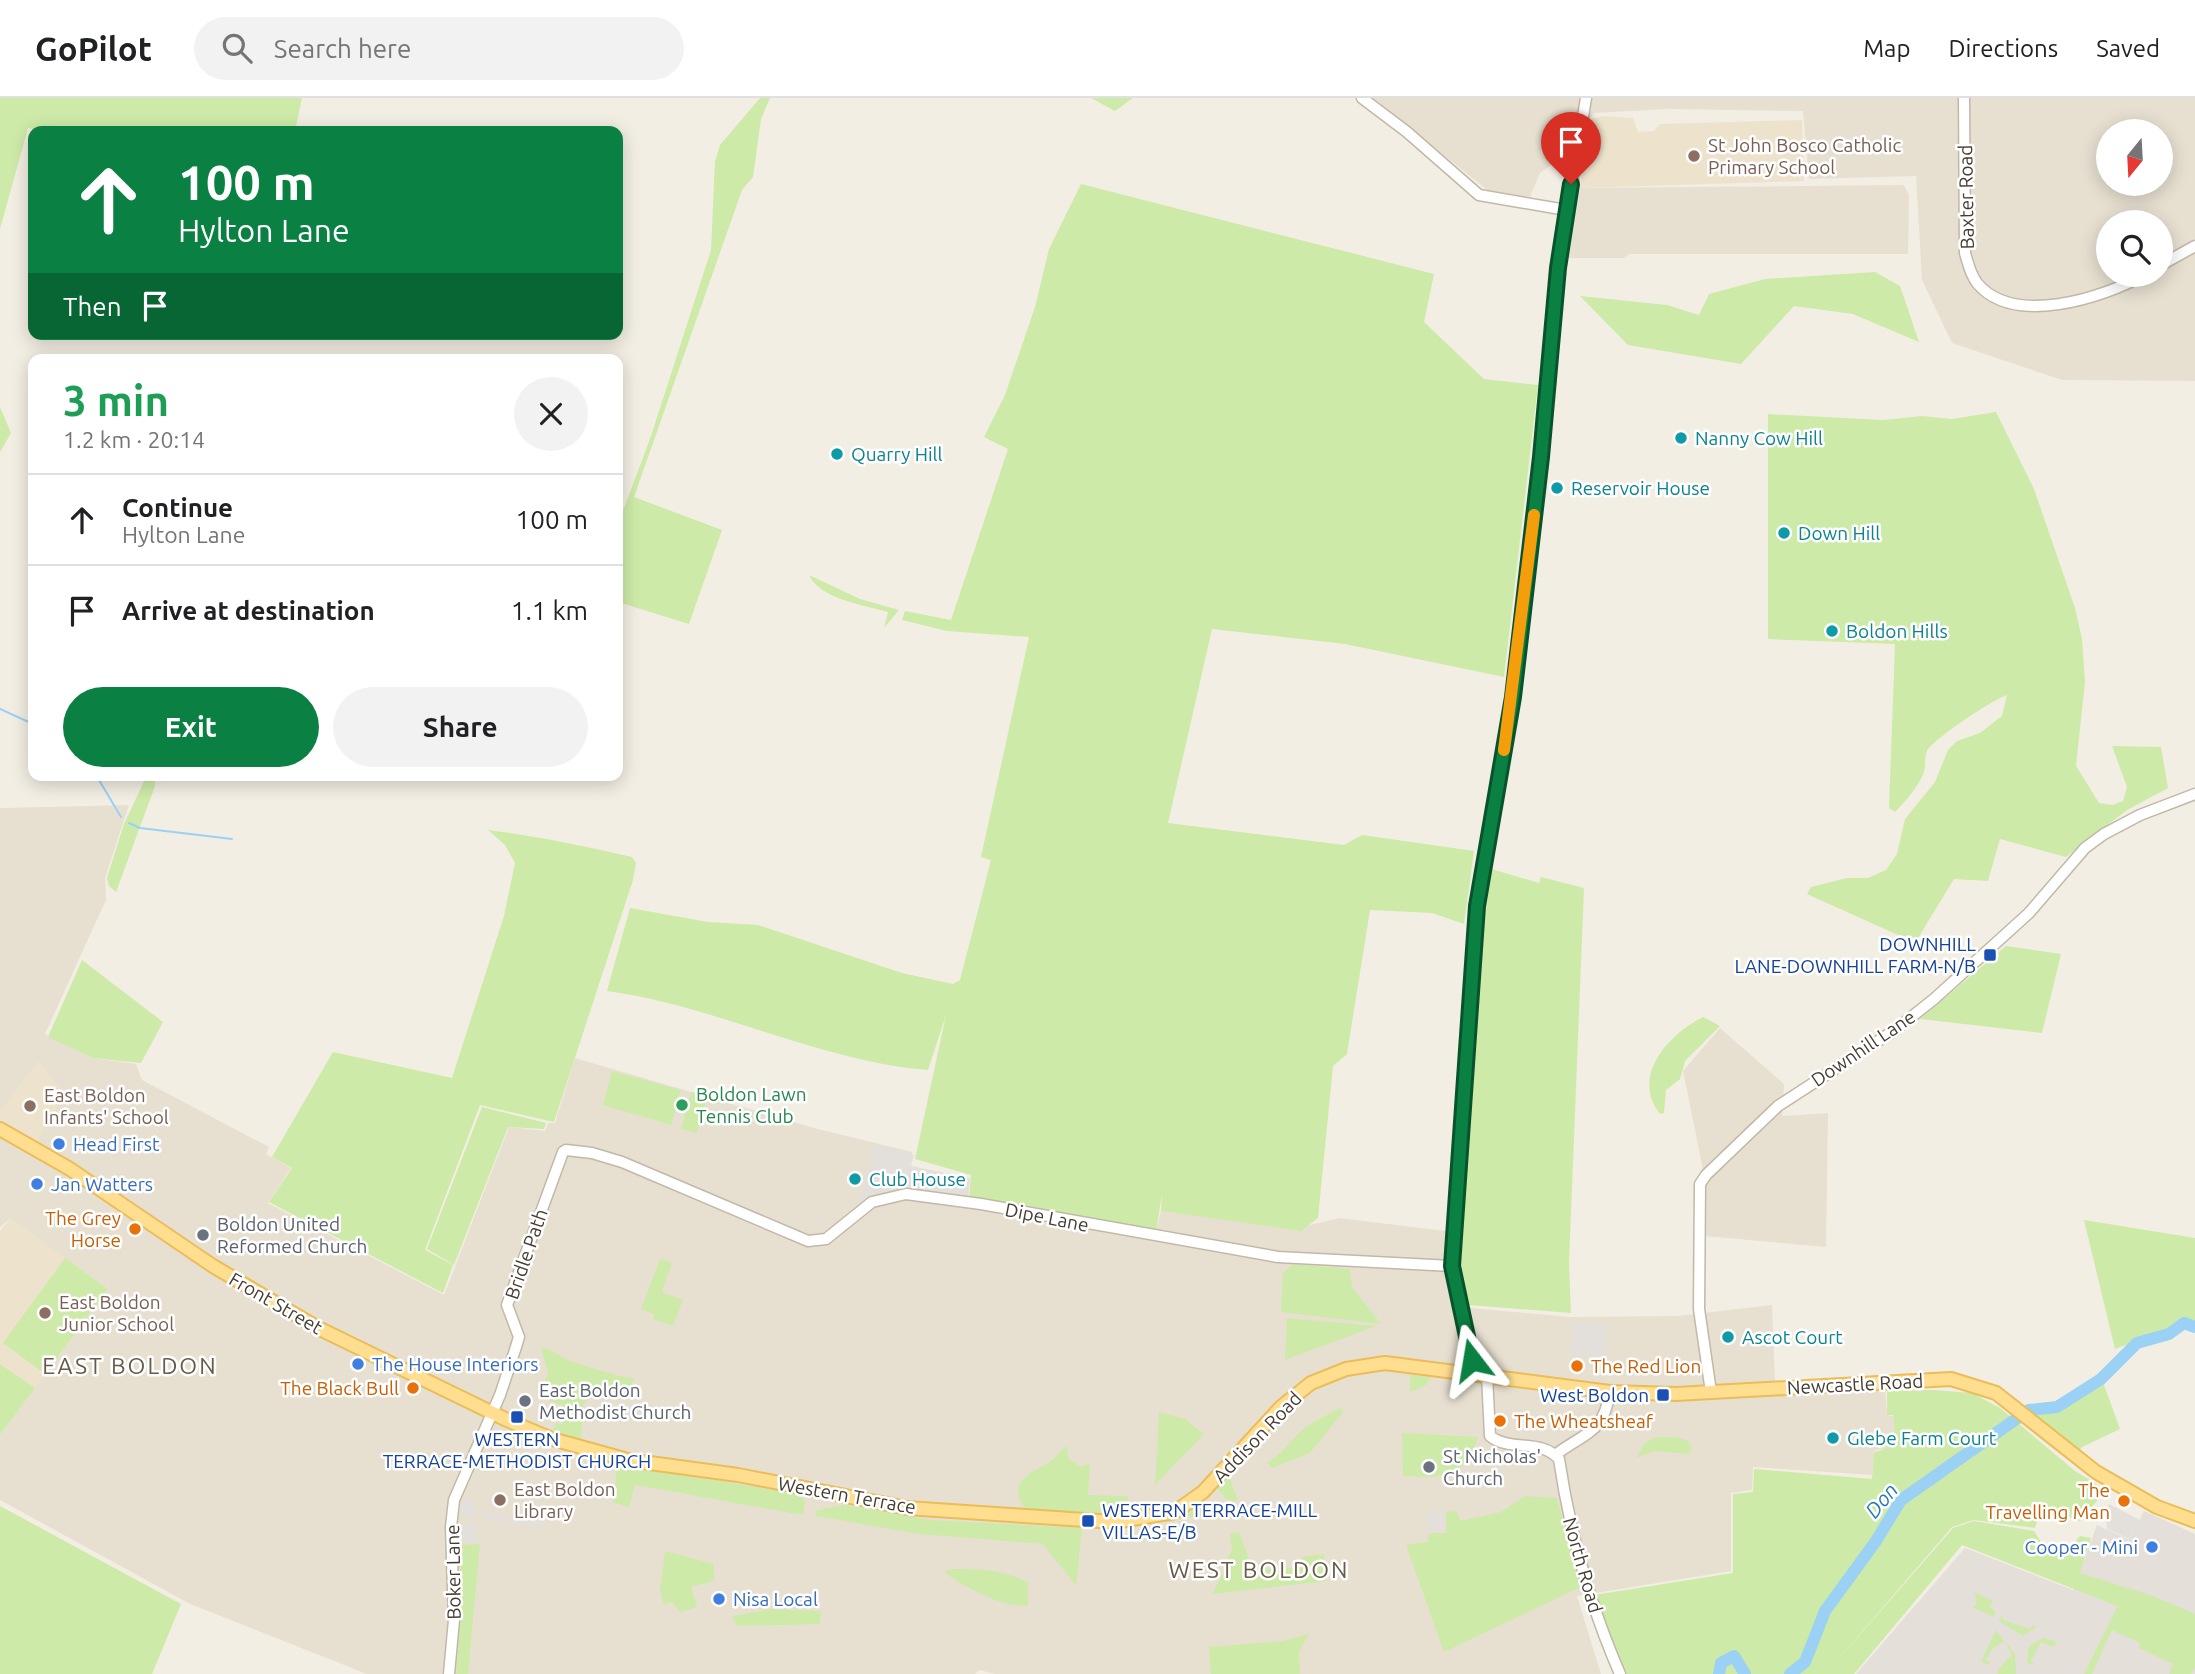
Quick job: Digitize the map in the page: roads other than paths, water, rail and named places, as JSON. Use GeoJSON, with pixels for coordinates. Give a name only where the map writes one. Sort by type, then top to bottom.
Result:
{"type":"FeatureCollection","features":[{"type":"Feature","properties":{"kind":"main road","name":"Front Street"},"geometry":{"type":"LineString","coordinates":[[0,1129],[70,1169],[271,1302],[493,1413]]}},
{"type":"Feature","properties":{"kind":"main road","name":"Addison Road"},"geometry":{"type":"LineString","coordinates":[[1203,1492],[1272,1416],[1311,1383],[1346,1369],[1385,1363],[1481,1375]]}},
{"type":"Feature","properties":{"kind":"main road","name":"Newcastle Road"},"geometry":{"type":"LineString","coordinates":[[1481,1375],[1610,1392],[1712,1392],[1951,1379],[1996,1393],[2072,1455],[2113,1482],[2157,1507],[2195,1521]]}},
{"type":"Feature","properties":{"kind":"main road","name":"Western Terrace"},"geometry":{"type":"LineString","coordinates":[[493,1413],[552,1439],[628,1460],[738,1475],[907,1508],[1114,1522],[1175,1512],[1203,1492]]}},
{"type":"Feature","properties":{"kind":"street"},"geometry":{"type":"LineString","coordinates":[[1362,98],[1407,132],[1479,195],[1566,210]]}},
{"type":"Feature","properties":{"kind":"street"},"geometry":{"type":"LineString","coordinates":[[1586,98],[1566,210],[1513,697],[1477,906],[1452,1266],[1481,1375],[1490,1437],[1497,1441],[1545,1448],[1555,1455],[1578,1443],[1599,1425],[1607,1412],[1610,1392]]}},
{"type":"Feature","properties":{"kind":"street","name":"Baxter Road"},"geometry":{"type":"LineString","coordinates":[[1964,98],[1965,253],[1969,268],[1979,286],[2001,300],[2017,304],[2065,304],[2094,298],[2118,287]]}},
{"type":"Feature","properties":{"kind":"street"},"geometry":{"type":"LineString","coordinates":[[2173,258],[2195,246]]}},
{"type":"Feature","properties":{"kind":"street","name":"Downhill Lane"},"geometry":{"type":"LineString","coordinates":[[1712,1392],[1699,1309],[1700,1184],[1706,1175],[1779,1105],[1895,1030],[1934,999],[2029,913],[2085,848],[2104,834],[2140,815],[2195,794]]}},
{"type":"Feature","properties":{"kind":"street","name":"Dipe Lane"},"geometry":{"type":"LineString","coordinates":[[563,1152],[592,1153],[622,1162],[808,1241],[826,1239],[872,1202],[906,1194],[981,1204],[1278,1257],[1452,1266]]}},
{"type":"Feature","properties":{"kind":"street","name":"Bridle Path"},"geometry":{"type":"LineString","coordinates":[[464,1472],[493,1413],[519,1337],[507,1305],[563,1152]]}},
{"type":"Feature","properties":{"kind":"street","name":"North Road"},"geometry":{"type":"LineString","coordinates":[[1555,1455],[1559,1459],[1570,1528],[1591,1600],[1620,1674]]}},
{"type":"Feature","properties":{"kind":"street","name":"Boker Lane"},"geometry":{"type":"LineString","coordinates":[[449,1674],[454,1594],[451,1517],[464,1472]]}},
{"type":"Feature","properties":{"kind":"waterway"},"geometry":{"type":"LineString","coordinates":[[0,709],[28,722]]}},
{"type":"Feature","properties":{"kind":"waterway"},"geometry":{"type":"LineString","coordinates":[[100,781],[121,817]]}},
{"type":"Feature","properties":{"kind":"waterway"},"geometry":{"type":"LineString","coordinates":[[129,823],[140,828],[232,839]]}},
{"type":"Feature","properties":{"kind":"waterway","name":"Don"},"geometry":{"type":"LineString","coordinates":[[1790,1674],[1805,1662],[1825,1611],[1876,1541],[1901,1500],[2029,1410],[2057,1407],[2101,1379],[2137,1343],[2169,1334],[2184,1323],[2195,1327]]}},
{"type":"Feature","properties":{"kind":"waterway","name":"Don"},"geometry":{"type":"LineString","coordinates":[[1719,1674],[1721,1663],[1734,1656],[1745,1674]]}},
{"type":"Feature","properties":{"kind":"place","name":"St John Bosco Catholic Primary School"},"geometry":{"type":"Point","coordinates":[1694,156]}},
{"type":"Feature","properties":{"kind":"place","name":"Nanny Cow Hill"},"geometry":{"type":"Point","coordinates":[1681,438]}},
{"type":"Feature","properties":{"kind":"place","name":"Quarry Hill"},"geometry":{"type":"Point","coordinates":[837,454]}},
{"type":"Feature","properties":{"kind":"place","name":"Reservoir House"},"geometry":{"type":"Point","coordinates":[1557,488]}},
{"type":"Feature","properties":{"kind":"place","name":"Down Hill"},"geometry":{"type":"Point","coordinates":[1784,533]}},
{"type":"Feature","properties":{"kind":"place","name":"Boldon Hills"},"geometry":{"type":"Point","coordinates":[1832,631]}},
{"type":"Feature","properties":{"kind":"place","name":"DOWNHILL LANE-DOWNHILL FARM-N/B"},"geometry":{"type":"Point","coordinates":[1990,955]}},
{"type":"Feature","properties":{"kind":"place","name":"Boldon Lawn Tennis Club"},"geometry":{"type":"Point","coordinates":[682,1105]}},
{"type":"Feature","properties":{"kind":"place","name":"East Boldon Infants' School"},"geometry":{"type":"Point","coordinates":[30,1106]}},
{"type":"Feature","properties":{"kind":"place","name":"Head First"},"geometry":{"type":"Point","coordinates":[59,1144]}},
{"type":"Feature","properties":{"kind":"place","name":"Club House"},"geometry":{"type":"Point","coordinates":[855,1179]}},
{"type":"Feature","properties":{"kind":"place","name":"Jan Watters"},"geometry":{"type":"Point","coordinates":[37,1184]}},
{"type":"Feature","properties":{"kind":"place","name":"The Grey Horse"},"geometry":{"type":"Point","coordinates":[135,1229]}},
{"type":"Feature","properties":{"kind":"place","name":"Boldon United Reformed Church"},"geometry":{"type":"Point","coordinates":[203,1235]}},
{"type":"Feature","properties":{"kind":"place","name":"East Boldon Junior School"},"geometry":{"type":"Point","coordinates":[45,1313]}},
{"type":"Feature","properties":{"kind":"place","name":"Ascot Court"},"geometry":{"type":"Point","coordinates":[1728,1337]}},
{"type":"Feature","properties":{"kind":"place","name":"The House Interiors"},"geometry":{"type":"Point","coordinates":[358,1364]}},
{"type":"Feature","properties":{"kind":"place","name":"The Red Lion"},"geometry":{"type":"Point","coordinates":[1577,1366]}},
{"type":"Feature","properties":{"kind":"place","name":"The Black Bull"},"geometry":{"type":"Point","coordinates":[413,1388]}},
{"type":"Feature","properties":{"kind":"place","name":"West Boldon"},"geometry":{"type":"Point","coordinates":[1663,1395]}},
{"type":"Feature","properties":{"kind":"place","name":"East Boldon Methodist Church"},"geometry":{"type":"Point","coordinates":[525,1401]}},
{"type":"Feature","properties":{"kind":"place","name":"WESTERN TERRACE-METHODIST CHURCH"},"geometry":{"type":"Point","coordinates":[517,1417]}},
{"type":"Feature","properties":{"kind":"place","name":"The Wheatsheaf"},"geometry":{"type":"Point","coordinates":[1500,1421]}},
{"type":"Feature","properties":{"kind":"place","name":"Glebe Farm Court"},"geometry":{"type":"Point","coordinates":[1833,1438]}},
{"type":"Feature","properties":{"kind":"place","name":"St Nicholas' Church"},"geometry":{"type":"Point","coordinates":[1429,1467]}},
{"type":"Feature","properties":{"kind":"place","name":"East Boldon Library"},"geometry":{"type":"Point","coordinates":[500,1500]}},
{"type":"Feature","properties":{"kind":"place","name":"The Travelling Man"},"geometry":{"type":"Point","coordinates":[2124,1501]}},
{"type":"Feature","properties":{"kind":"place","name":"WESTERN TERRACE-MILL VILLAS-E/B"},"geometry":{"type":"Point","coordinates":[1088,1521]}},
{"type":"Feature","properties":{"kind":"place","name":"Cooper - Mini"},"geometry":{"type":"Point","coordinates":[2152,1547]}},
{"type":"Feature","properties":{"kind":"place","name":"Nisa Local"},"geometry":{"type":"Point","coordinates":[719,1599]}},
{"type":"Feature","properties":{"kind":"district","name":"EAST BOLDON"},"geometry":{"type":"Point","coordinates":[130,1365]}},
{"type":"Feature","properties":{"kind":"district","name":"WEST BOLDON"},"geometry":{"type":"Point","coordinates":[1259,1569]}}]}
